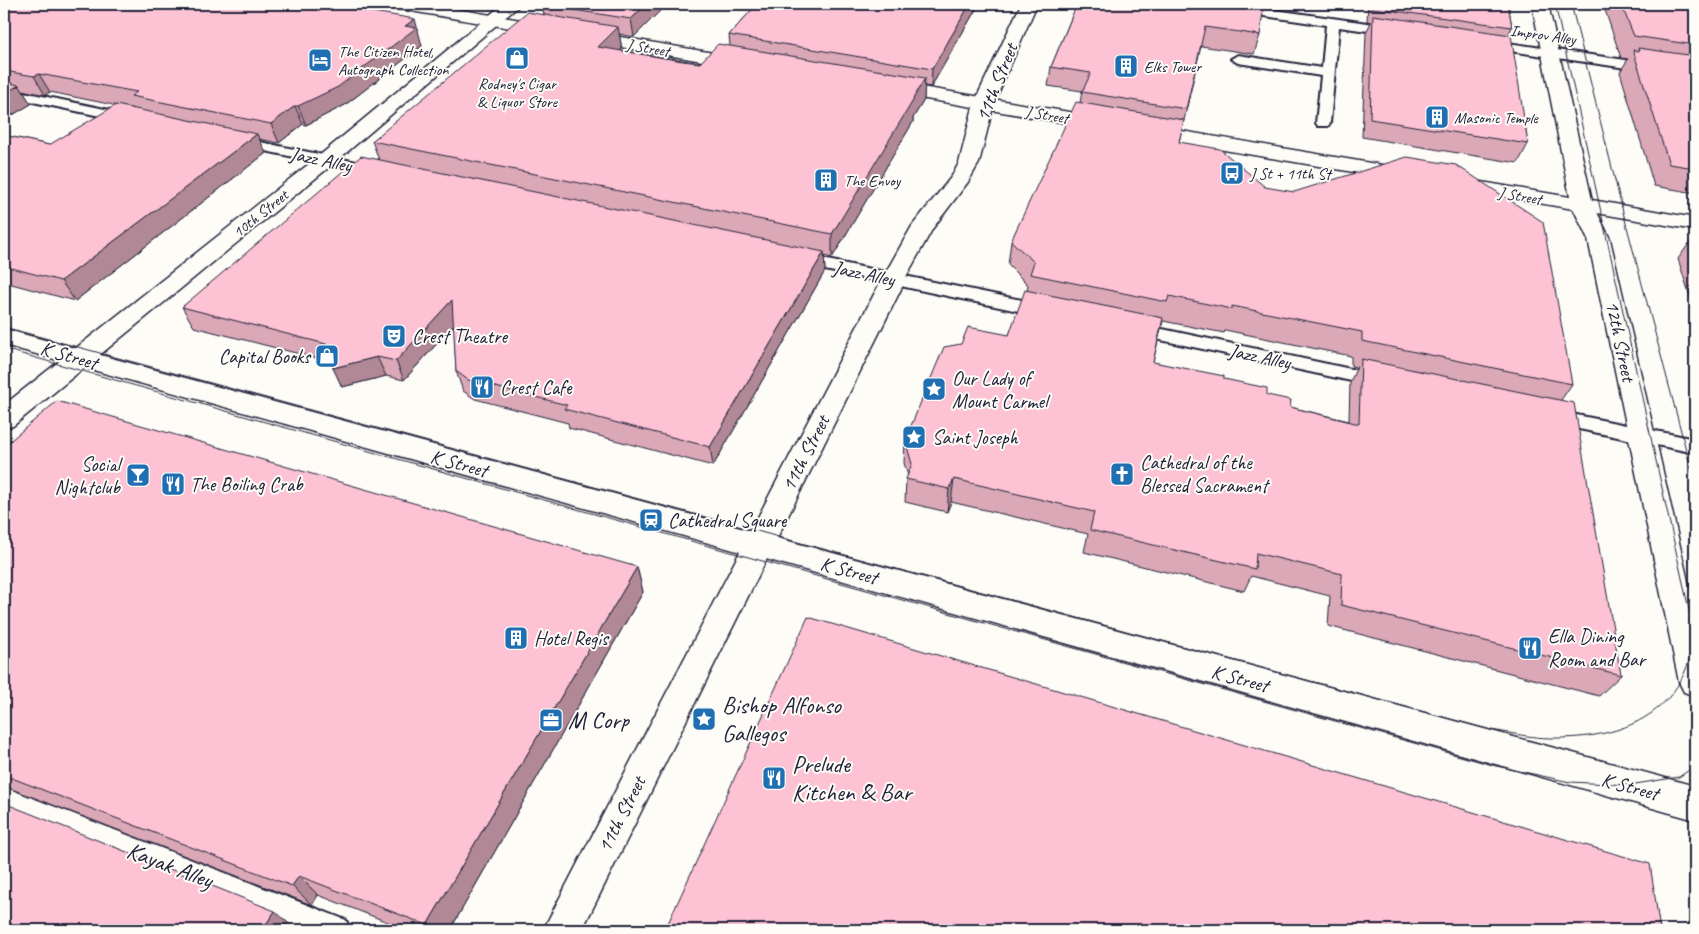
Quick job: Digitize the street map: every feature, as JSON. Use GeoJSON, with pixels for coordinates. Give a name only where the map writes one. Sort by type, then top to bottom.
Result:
{"type":"FeatureCollection","features":[{"type":"Feature","properties":{"kind":"street","name":"J Street"},"geometry":{"type":"LineString","coordinates":[[399,4],[757,65]]}},
{"type":"Feature","properties":{"kind":"street","name":"10th Street"},"geometry":{"type":"LineString","coordinates":[[4,419],[326,160],[513,4]]}},
{"type":"Feature","properties":{"kind":"street","name":"11th Street"},"geometry":{"type":"LineString","coordinates":[[562,930],[922,226],[961,178],[969,163],[984,103],[1029,4]]}},
{"type":"Feature","properties":{"kind":"street","name":"12th Street"},"geometry":{"type":"LineString","coordinates":[[1540,4],[1583,206],[1599,239],[1695,682]]}},
{"type":"Feature","properties":{"kind":"street","name":"J Street"},"geometry":{"type":"LineString","coordinates":[[865,83],[1695,224]]}},
{"type":"Feature","properties":{"kind":"street","name":"K Street"},"geometry":{"type":"LineString","coordinates":[[4,337],[1695,803]]}},
{"type":"Feature","properties":{"kind":"lane"},"geometry":{"type":"LineString","coordinates":[[1208,4],[1405,32]]}},
{"type":"Feature","properties":{"kind":"lane"},"geometry":{"type":"LineString","coordinates":[[1323,123],[1333,22]]}},
{"type":"Feature","properties":{"kind":"lane","name":"Improv Alley"},"geometry":{"type":"LineString","coordinates":[[1472,42],[1695,74]]}},
{"type":"Feature","properties":{"kind":"lane"},"geometry":{"type":"LineString","coordinates":[[1238,59],[1328,73]]}},
{"type":"Feature","properties":{"kind":"lane"},"geometry":{"type":"LineString","coordinates":[[4,92],[146,122]]}},
{"type":"Feature","properties":{"kind":"lane","name":"Jazz Alley"},"geometry":{"type":"LineString","coordinates":[[222,138],[391,174]]}},
{"type":"Feature","properties":{"kind":"lane","name":"Jazz Alley"},"geometry":{"type":"LineString","coordinates":[[783,256],[1060,314]]}},
{"type":"Feature","properties":{"kind":"lane","name":"Jazz Alley"},"geometry":{"type":"LineString","coordinates":[[1118,326],[1399,385]]}},
{"type":"Feature","properties":{"kind":"lane"},"geometry":{"type":"LineString","coordinates":[[1534,413],[1695,446]]}},
{"type":"Feature","properties":{"kind":"lane","name":"Kayak Alley"},"geometry":{"type":"LineString","coordinates":[[4,799],[336,930]]}},
{"type":"Feature","properties":{"kind":"building"},"geometry":{"type":"Polygon","coordinates":[[[4,4],[326,4],[415,19],[405,26],[416,28],[338,87],[295,106],[271,124],[131,96],[137,92],[39,74],[34,76],[4,71],[4,4]]]}},
{"type":"Feature","properties":{"kind":"building"},"geometry":{"type":"Polygon","coordinates":[[[543,4],[647,4],[631,19],[543,4]]]}},
{"type":"Feature","properties":{"kind":"building"},"geometry":{"type":"Polygon","coordinates":[[[757,4],[970,4],[932,69],[729,35],[757,4]]]}},
{"type":"Feature","properties":{"kind":"building","name":"Elks Tower"},"geometry":{"type":"Polygon","coordinates":[[[1077,4],[1264,4],[1260,35],[1205,27],[1186,109],[1082,92],[1091,73],[1051,67],[1077,4]]]}},
{"type":"Feature","properties":{"kind":"building"},"geometry":{"type":"Polygon","coordinates":[[[1372,4],[1508,4],[1512,27],[1372,8],[1372,4]]]}},
{"type":"Feature","properties":{"kind":"building"},"geometry":{"type":"Polygon","coordinates":[[[1621,4],[1695,4],[1695,45],[1634,36],[1621,4]]]}},
{"type":"Feature","properties":{"kind":"building"},"geometry":{"type":"Polygon","coordinates":[[[527,12],[618,27],[598,47],[700,63],[718,44],[925,78],[832,234],[372,141],[527,12]]]}},
{"type":"Feature","properties":{"kind":"building","name":"Masonic Temple"},"geometry":{"type":"Polygon","coordinates":[[[1373,15],[1511,35],[1528,144],[1370,119],[1373,15]]]}},
{"type":"Feature","properties":{"kind":"building"},"geometry":{"type":"Polygon","coordinates":[[[1638,48],[1695,56],[1695,168],[1669,164],[1633,50],[1639,51],[1638,48]]]}},
{"type":"Feature","properties":{"kind":"building"},"geometry":{"type":"Polygon","coordinates":[[[4,82],[19,85],[4,94],[4,82]]]}},
{"type":"Feature","properties":{"kind":"building"},"geometry":{"type":"Polygon","coordinates":[[[1076,102],[1184,120],[1179,142],[1220,149],[1265,187],[1294,192],[1407,157],[1456,165],[1543,222],[1572,384],[1362,341],[1362,332],[1232,306],[1232,309],[1169,296],[1167,302],[1030,274],[1034,262],[1011,241],[1076,102]]]}},
{"type":"Feature","properties":{"kind":"building"},"geometry":{"type":"Polygon","coordinates":[[[116,105],[257,134],[61,281],[4,266],[4,135],[49,145],[116,105]]]}},
{"type":"Feature","properties":{"kind":"building"},"geometry":{"type":"Polygon","coordinates":[[[361,156],[824,252],[710,447],[564,409],[567,405],[468,380],[456,371],[452,300],[396,361],[377,357],[333,368],[326,344],[182,307],[361,156]]]}},
{"type":"Feature","properties":{"kind":"building"},"geometry":{"type":"Polygon","coordinates":[[[1025,290],[1163,318],[1153,362],[1224,376],[1224,379],[1267,388],[1267,395],[1291,400],[1290,407],[1359,424],[1361,359],[1574,403],[1621,675],[1341,605],[1342,574],[1256,553],[1255,569],[1090,530],[1094,512],[954,479],[949,489],[906,479],[912,464],[905,440],[944,347],[961,344],[968,327],[1009,335],[1025,290]]]}},
{"type":"Feature","properties":{"kind":"building"},"geometry":{"type":"Polygon","coordinates":[[[57,401],[637,567],[427,925],[299,876],[292,886],[4,775],[4,446],[57,401]]]}},
{"type":"Feature","properties":{"kind":"building"},"geometry":{"type":"Polygon","coordinates":[[[808,617],[1650,864],[1660,930],[665,930],[808,617]]]}},
{"type":"Feature","properties":{"kind":"building"},"geometry":{"type":"Polygon","coordinates":[[[4,803],[275,911],[262,930],[4,930],[4,803]]]}},
{"type":"Feature","properties":{"kind":"tram line"},"geometry":{"type":"LineString","coordinates":[[4,327],[1491,730],[1544,738],[1595,735],[1635,723],[1667,699],[1680,682],[1689,661],[1691,619],[1555,4]]}},
{"type":"Feature","properties":{"kind":"tram line"},"geometry":{"type":"LineString","coordinates":[[1571,4],[1623,212],[1695,484]]}},
{"type":"Feature","properties":{"kind":"tram line"},"geometry":{"type":"LineString","coordinates":[[4,349],[1496,766],[1570,782],[1629,785],[1679,777],[1695,766]]}},
{"type":"Feature","properties":{"kind":"place","name":"Rodney's Cigar & Liquor Store"},"geometry":{"type":"Point","coordinates":[517,58]}},
{"type":"Feature","properties":{"kind":"place","name":"The Citizen Hotel, Autograph Collection"},"geometry":{"type":"Point","coordinates":[320,60]}},
{"type":"Feature","properties":{"kind":"place","name":"Elks Tower"},"geometry":{"type":"Point","coordinates":[1126,66]}},
{"type":"Feature","properties":{"kind":"place","name":"Masonic Temple"},"geometry":{"type":"Point","coordinates":[1437,117]}},
{"type":"Feature","properties":{"kind":"place","name":"J St + 11th St"},"geometry":{"type":"Point","coordinates":[1232,173]}},
{"type":"Feature","properties":{"kind":"place","name":"The Envoy"},"geometry":{"type":"Point","coordinates":[826,180]}},
{"type":"Feature","properties":{"kind":"place","name":"Crest Theatre"},"geometry":{"type":"Point","coordinates":[394,336]}},
{"type":"Feature","properties":{"kind":"place","name":"Capital Books"},"geometry":{"type":"Point","coordinates":[327,356]}},
{"type":"Feature","properties":{"kind":"place","name":"Crest Cafe"},"geometry":{"type":"Point","coordinates":[482,387]}},
{"type":"Feature","properties":{"kind":"place","name":"Our Lady of Mount Carmel"},"geometry":{"type":"Point","coordinates":[934,389]}},
{"type":"Feature","properties":{"kind":"place","name":"Saint Joseph"},"geometry":{"type":"Point","coordinates":[914,437]}},
{"type":"Feature","properties":{"kind":"place","name":"Cathedral of the Blessed Sacrament"},"geometry":{"type":"Point","coordinates":[1122,474]}},
{"type":"Feature","properties":{"kind":"place","name":"Social Nightclub"},"geometry":{"type":"Point","coordinates":[138,475]}},
{"type":"Feature","properties":{"kind":"place","name":"The Boiling Crab"},"geometry":{"type":"Point","coordinates":[173,484]}},
{"type":"Feature","properties":{"kind":"place","name":"Cathedral Square"},"geometry":{"type":"Point","coordinates":[651,520]}},
{"type":"Feature","properties":{"kind":"place","name":"Hotel Regis"},"geometry":{"type":"Point","coordinates":[516,638]}},
{"type":"Feature","properties":{"kind":"place","name":"Ella Dining Room and Bar"},"geometry":{"type":"Point","coordinates":[1530,648]}},
{"type":"Feature","properties":{"kind":"place","name":"Bishop Alfonso Gallegos"},"geometry":{"type":"Point","coordinates":[704,719]}},
{"type":"Feature","properties":{"kind":"place","name":"M Corp"},"geometry":{"type":"Point","coordinates":[551,720]}},
{"type":"Feature","properties":{"kind":"place","name":"Prelude Kitchen & Bar"},"geometry":{"type":"Point","coordinates":[774,778]}}]}
